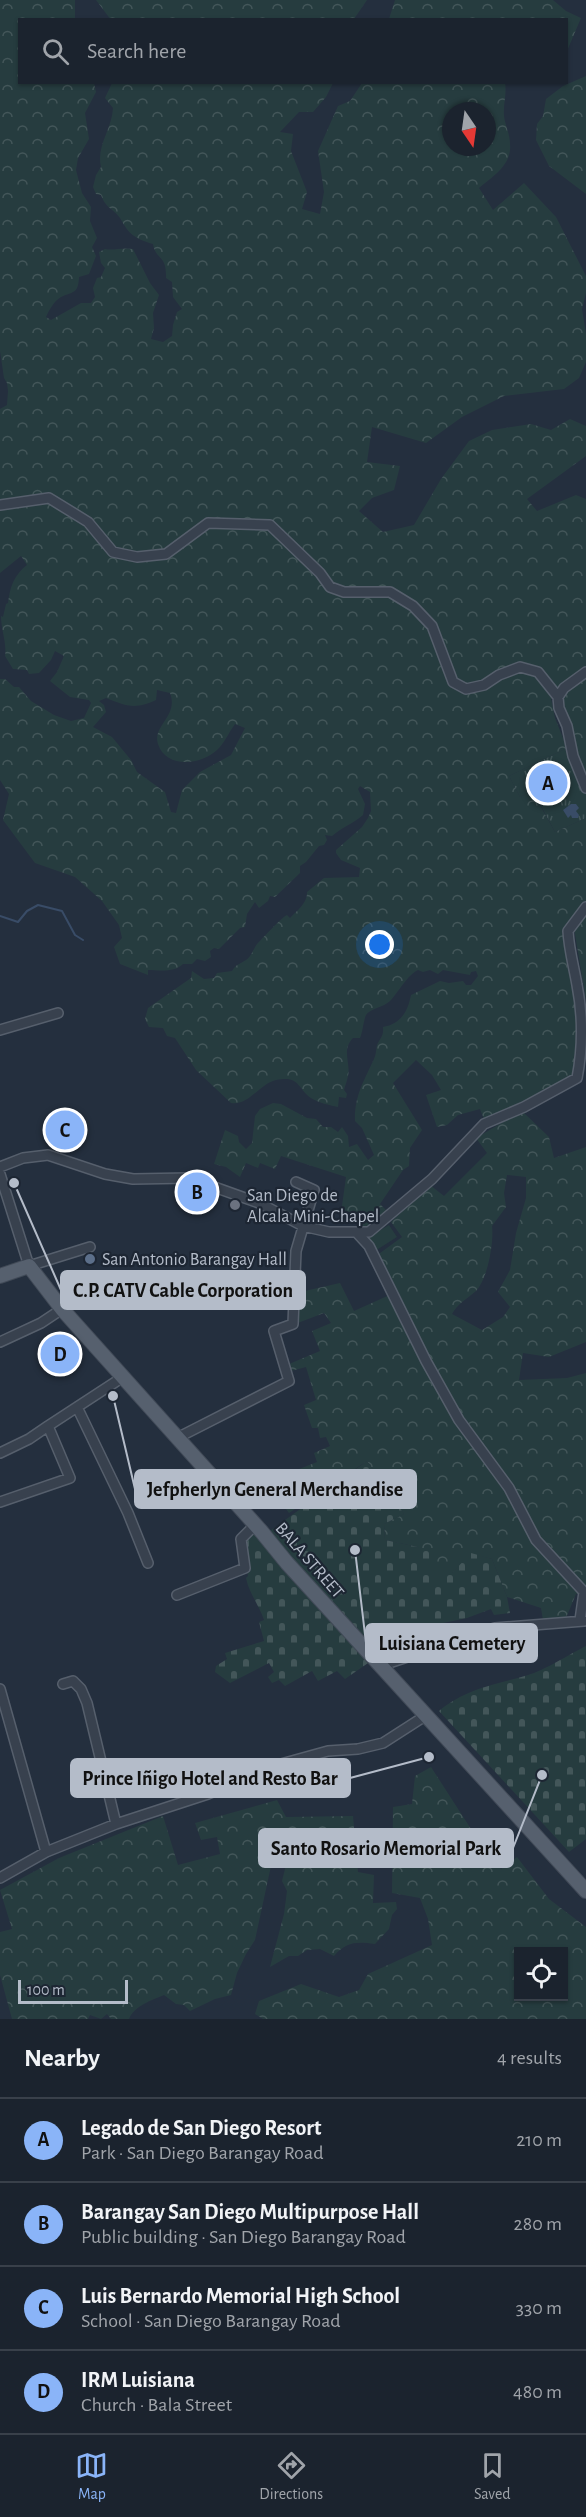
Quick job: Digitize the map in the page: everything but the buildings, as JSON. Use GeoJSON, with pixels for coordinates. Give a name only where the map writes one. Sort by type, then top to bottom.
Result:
{"type":"FeatureCollection","features":[{"type":"Feature","properties":{"kind":"main road"},"geometry":{"type":"LineString","coordinates":[[0,1276],[29,1266]]}},
{"type":"Feature","properties":{"kind":"main road","name":"BALA STREET"},"geometry":{"type":"LineString","coordinates":[[29,1266],[62,1309],[380,1666],[586,1891]]}},
{"type":"Feature","properties":{"kind":"street"},"geometry":{"type":"LineString","coordinates":[[0,505],[49,498],[88,522],[113,552],[137,556],[166,554],[208,523],[270,525],[320,573],[330,587],[344,592],[390,592],[413,606],[432,626],[453,682],[466,689],[484,685],[520,667],[538,672],[558,697],[573,756],[586,788]]}},
{"type":"Feature","properties":{"kind":"street"},"geometry":{"type":"LineString","coordinates":[[558,697],[564,688],[586,672]]}},
{"type":"Feature","properties":{"kind":"street"},"geometry":{"type":"LineString","coordinates":[[0,1167],[23,1158],[48,1155],[114,1176],[133,1179],[189,1178],[259,1203],[303,1226],[329,1232],[369,1232],[398,1210],[432,1179],[484,1124],[524,1107],[577,1078],[583,1042],[578,986],[568,931],[586,907]]}},
{"type":"Feature","properties":{"kind":"street"},"geometry":{"type":"LineString","coordinates":[[0,1030],[58,1013]]}},
{"type":"Feature","properties":{"kind":"street","name":"BALA STREET"},"geometry":{"type":"LineString","coordinates":[[0,1174],[29,1266]]}},
{"type":"Feature","properties":{"kind":"street"},"geometry":{"type":"LineString","coordinates":[[177,1438],[289,1381],[274,1331],[293,1324],[297,1251],[314,1190],[296,1182]]}},
{"type":"Feature","properties":{"kind":"street"},"geometry":{"type":"LineString","coordinates":[[357,1233],[369,1246],[426,1361],[459,1420],[509,1488],[536,1540],[584,1592],[583,1621],[495,1628],[380,1666]]}},
{"type":"Feature","properties":{"kind":"street"},"geometry":{"type":"LineString","coordinates":[[29,1266],[90,1247]]}},
{"type":"Feature","properties":{"kind":"street"},"geometry":{"type":"LineString","coordinates":[[0,1342],[22,1333],[62,1309]]}},
{"type":"Feature","properties":{"kind":"street"},"geometry":{"type":"LineString","coordinates":[[0,1453],[29,1439],[123,1377]]}},
{"type":"Feature","properties":{"kind":"street"},"geometry":{"type":"LineString","coordinates":[[77,1407],[128,1513],[148,1563]]}},
{"type":"Feature","properties":{"kind":"street"},"geometry":{"type":"LineString","coordinates":[[0,1502],[70,1478],[48,1426]]}},
{"type":"Feature","properties":{"kind":"street"},"geometry":{"type":"LineString","coordinates":[[177,1595],[245,1568],[241,1539],[255,1525]]}},
{"type":"Feature","properties":{"kind":"street"},"geometry":{"type":"LineString","coordinates":[[63,1684],[73,1681],[81,1689],[87,1703],[116,1824]]}},
{"type":"Feature","properties":{"kind":"street"},"geometry":{"type":"LineString","coordinates":[[0,1689],[46,1852]]}},
{"type":"Feature","properties":{"kind":"street"},"geometry":{"type":"LineString","coordinates":[[0,1878],[46,1852],[116,1824],[208,1794],[281,1764],[328,1751],[373,1746],[389,1740],[425,1716]]}},
{"type":"Feature","properties":{"kind":"green space"},"geometry":{"type":"Polygon","coordinates":[[[0,0],[75,0],[75,18],[18,18],[18,84],[94,84],[96,92],[85,113],[89,139],[78,158],[76,170],[82,193],[91,207],[90,221],[97,238],[92,247],[96,256],[89,274],[79,277],[76,289],[56,301],[46,317],[51,320],[81,303],[91,303],[95,297],[93,288],[97,278],[101,277],[105,268],[101,263],[99,252],[105,249],[133,249],[150,283],[159,295],[153,313],[154,328],[151,339],[163,342],[172,336],[177,312],[182,309],[173,297],[172,282],[166,278],[165,265],[156,253],[153,244],[129,232],[101,195],[96,194],[93,187],[101,167],[102,145],[112,116],[113,108],[105,98],[112,84],[332,84],[326,97],[313,112],[299,112],[280,132],[293,134],[291,151],[307,192],[302,209],[320,214],[324,192],[318,151],[338,106],[350,101],[361,84],[505,84],[504,116],[510,151],[505,164],[479,188],[493,210],[524,183],[556,217],[586,276],[586,293],[582,309],[586,334],[586,362],[579,378],[564,389],[504,396],[462,417],[426,443],[372,427],[367,462],[400,466],[394,490],[372,498],[359,511],[383,532],[414,525],[441,479],[469,441],[492,430],[531,424],[551,430],[570,419],[586,426],[586,456],[527,499],[537,511],[576,495],[586,499],[586,667],[557,689],[551,699],[555,718],[567,748],[509,776],[520,797],[532,791],[555,832],[586,818],[586,904],[570,923],[571,974],[578,1037],[576,1073],[538,1096],[485,1122],[480,1109],[458,1115],[447,1125],[437,1127],[426,1095],[441,1090],[432,1075],[416,1060],[393,1083],[422,1130],[410,1148],[409,1166],[403,1170],[380,1204],[390,1214],[362,1231],[363,1218],[356,1218],[352,1223],[348,1222],[341,1213],[346,1177],[281,1156],[275,1169],[260,1163],[258,1168],[246,1163],[240,1177],[226,1167],[214,1164],[225,1130],[238,1136],[239,1142],[246,1149],[252,1143],[255,1116],[260,1109],[273,1103],[281,1104],[307,1118],[316,1119],[323,1127],[331,1127],[338,1132],[342,1127],[348,1136],[349,1147],[357,1144],[368,1160],[374,1155],[362,1128],[355,1121],[355,1112],[358,1096],[375,1057],[383,1027],[395,1023],[403,1016],[411,995],[440,981],[449,983],[463,981],[466,985],[471,985],[478,976],[476,971],[471,972],[470,975],[443,970],[438,974],[430,970],[423,972],[418,970],[407,979],[390,1001],[368,1013],[360,1038],[353,1038],[349,1043],[347,1057],[349,1071],[344,1090],[347,1094],[346,1098],[339,1097],[338,1107],[314,1100],[290,1079],[270,1082],[249,1098],[231,1103],[196,1070],[175,1038],[167,1036],[163,1028],[149,1027],[145,1019],[148,1008],[191,978],[192,971],[204,979],[214,978],[217,973],[232,971],[248,959],[257,944],[281,920],[287,915],[290,918],[296,912],[304,903],[307,892],[324,878],[359,877],[360,868],[341,860],[336,850],[362,827],[368,818],[371,811],[370,792],[360,786],[358,789],[365,804],[363,815],[332,836],[325,835],[327,840],[324,845],[319,846],[300,866],[300,873],[275,897],[270,896],[268,901],[259,908],[255,902],[247,914],[245,927],[240,928],[219,949],[214,948],[210,951],[211,957],[205,961],[197,959],[192,964],[183,964],[171,970],[148,970],[148,975],[120,964],[114,947],[122,938],[119,925],[102,901],[75,877],[35,863],[3,820],[9,794],[0,780],[0,679],[5,679],[14,687],[19,687],[31,701],[54,715],[71,721],[84,718],[91,703],[89,700],[70,697],[50,681],[64,656],[55,651],[51,660],[39,673],[29,674],[27,670],[13,669],[5,656],[1,616],[3,617],[8,603],[13,582],[27,565],[21,556],[0,573],[0,409],[7,405],[7,383],[4,378],[0,351],[0,0]],[[157,690],[156,700],[136,706],[125,705],[106,698],[99,701],[104,705],[106,712],[93,727],[112,737],[131,760],[137,772],[165,792],[171,812],[176,813],[182,790],[200,772],[231,755],[245,728],[235,724],[220,747],[202,759],[176,761],[168,758],[162,752],[157,738],[169,714],[172,701],[170,693],[157,690]]]}},
{"type":"Feature","properties":{"kind":"green space"},"geometry":{"type":"Polygon","coordinates":[[[96,0],[367,0],[355,18],[110,18],[96,0]]]}},
{"type":"Feature","properties":{"kind":"green space"},"geometry":{"type":"Polygon","coordinates":[[[395,0],[553,0],[566,11],[581,18],[568,49],[568,18],[389,18],[395,0]]]}},
{"type":"Feature","properties":{"kind":"green space"},"geometry":{"type":"Polygon","coordinates":[[[586,76],[586,194],[549,166],[536,140],[537,124],[543,116],[546,99],[568,84],[586,76]]]}},
{"type":"Feature","properties":{"kind":"green space"},"geometry":{"type":"Polygon","coordinates":[[[586,677],[586,777],[575,754],[562,697],[586,677]]]}},
{"type":"Feature","properties":{"kind":"green space"},"geometry":{"type":"Polygon","coordinates":[[[567,748],[586,792],[586,818],[555,832],[533,791],[520,797],[509,776],[567,748]]]}},
{"type":"Feature","properties":{"kind":"green space"},"geometry":{"type":"Polygon","coordinates":[[[586,914],[586,1000],[574,928],[586,914]]]}},
{"type":"Feature","properties":{"kind":"green space"},"geometry":{"type":"Polygon","coordinates":[[[522,1111],[549,1137],[554,1158],[586,1147],[586,1342],[549,1357],[523,1353],[519,1380],[567,1378],[586,1373],[586,1594],[576,1594],[566,1618],[543,1620],[541,1608],[507,1597],[492,1559],[471,1554],[452,1573],[434,1573],[418,1547],[385,1540],[384,1524],[404,1514],[367,1461],[289,1513],[266,1482],[317,1462],[314,1453],[330,1446],[326,1437],[320,1438],[318,1428],[312,1428],[304,1405],[316,1400],[306,1367],[291,1371],[289,1364],[320,1351],[312,1331],[331,1323],[324,1313],[295,1324],[296,1293],[340,1283],[354,1311],[394,1293],[376,1256],[402,1237],[391,1222],[430,1185],[444,1196],[487,1153],[476,1138],[522,1111]],[[507,1175],[504,1193],[506,1207],[492,1226],[491,1250],[484,1278],[476,1291],[452,1314],[482,1330],[503,1317],[510,1307],[498,1292],[510,1270],[516,1233],[526,1198],[526,1177],[507,1175]]]}},
{"type":"Feature","properties":{"kind":"green space"},"geometry":{"type":"Polygon","coordinates":[[[389,1225],[397,1237],[375,1251],[367,1238],[389,1225]]]}},
{"type":"Feature","properties":{"kind":"green space"},"geometry":{"type":"Polygon","coordinates":[[[367,1461],[404,1514],[384,1524],[385,1540],[418,1547],[435,1554],[435,1573],[452,1573],[471,1553],[492,1559],[507,1597],[510,1613],[494,1615],[491,1609],[467,1618],[429,1626],[399,1639],[395,1629],[387,1634],[378,1625],[365,1638],[267,1533],[367,1461]]]}},
{"type":"Feature","properties":{"kind":"green space"},"geometry":{"type":"Polygon","coordinates":[[[254,1530],[371,1661],[345,1679],[337,1671],[318,1681],[312,1671],[285,1686],[279,1680],[272,1683],[268,1677],[274,1672],[269,1663],[230,1683],[215,1672],[216,1666],[227,1659],[225,1653],[264,1641],[259,1622],[264,1620],[246,1578],[248,1576],[243,1540],[254,1530]]]}},
{"type":"Feature","properties":{"kind":"green space"},"geometry":{"type":"Polygon","coordinates":[[[586,1646],[586,1839],[569,1852],[439,1711],[471,1692],[534,1673],[586,1646]]]}},
{"type":"Feature","properties":{"kind":"green space"},"geometry":{"type":"Polygon","coordinates":[[[431,1767],[471,1829],[501,1869],[517,1857],[549,1899],[586,1927],[586,2019],[263,2019],[255,2014],[259,2001],[301,1984],[339,1997],[359,1990],[368,1974],[432,1945],[428,1919],[420,1898],[392,1893],[393,1807],[412,1804],[415,1776],[431,1767]]]}},
{"type":"Feature","properties":{"kind":"green space"},"geometry":{"type":"Polygon","coordinates":[[[277,1800],[286,1817],[353,1816],[358,1872],[374,1875],[373,1903],[396,1902],[397,1909],[392,1915],[389,1929],[375,1944],[348,1945],[334,1956],[320,1949],[307,1950],[298,1956],[289,1956],[270,1967],[284,1914],[287,1891],[282,1881],[289,1853],[274,1852],[255,1940],[237,1973],[231,1995],[215,1999],[190,2011],[184,2005],[176,2004],[164,1995],[139,2007],[129,2019],[111,2019],[107,2014],[101,2019],[90,2015],[88,2019],[12,2019],[0,1975],[0,1932],[12,1929],[0,1890],[59,1858],[163,1816],[178,1865],[220,1854],[217,1837],[201,1840],[195,1823],[277,1800]]]}},
{"type":"Feature","properties":{"kind":"water"},"geometry":{"type":"Polygon","coordinates":[[[571,804],[576,804],[579,808],[576,811],[578,818],[572,818],[571,815],[568,818],[563,810],[571,804]]]}},
{"type":"Feature","properties":{"kind":"waterway"},"geometry":{"type":"LineString","coordinates":[[0,916],[18,922],[27,911],[38,905],[62,911],[75,935],[83,940]]}},
{"type":"Feature","properties":{"kind":"place","name":"Legado de San Diego Resort"},"geometry":{"type":"Point","coordinates":[548,783]}},
{"type":"Feature","properties":{"kind":"place","name":"Luis Bernardo Memorial High School"},"geometry":{"type":"Point","coordinates":[65,1130]}},
{"type":"Feature","properties":{"kind":"place","name":"C.P. CATV Cable Corporation"},"geometry":{"type":"Point","coordinates":[14,1183]}},
{"type":"Feature","properties":{"kind":"place","name":"Barangay San Diego Multipurpose Hall"},"geometry":{"type":"Point","coordinates":[197,1192]}},
{"type":"Feature","properties":{"kind":"place","name":"San Diego de Alcala Mini-Chapel"},"geometry":{"type":"Point","coordinates":[235,1205]}},
{"type":"Feature","properties":{"kind":"place","name":"San Antonio Barangay Hall"},"geometry":{"type":"Point","coordinates":[90,1259]}},
{"type":"Feature","properties":{"kind":"place","name":"IRM Luisiana"},"geometry":{"type":"Point","coordinates":[60,1354]}},
{"type":"Feature","properties":{"kind":"place","name":"Jefpherlyn General Merchandise"},"geometry":{"type":"Point","coordinates":[113,1396]}},
{"type":"Feature","properties":{"kind":"place","name":"Luisiana Cemetery"},"geometry":{"type":"Point","coordinates":[355,1550]}},
{"type":"Feature","properties":{"kind":"place","name":"Prince Iñigo Hotel and Resto Bar"},"geometry":{"type":"Point","coordinates":[429,1757]}},
{"type":"Feature","properties":{"kind":"place","name":"Santo Rosario Memorial Park"},"geometry":{"type":"Point","coordinates":[542,1775]}}]}
